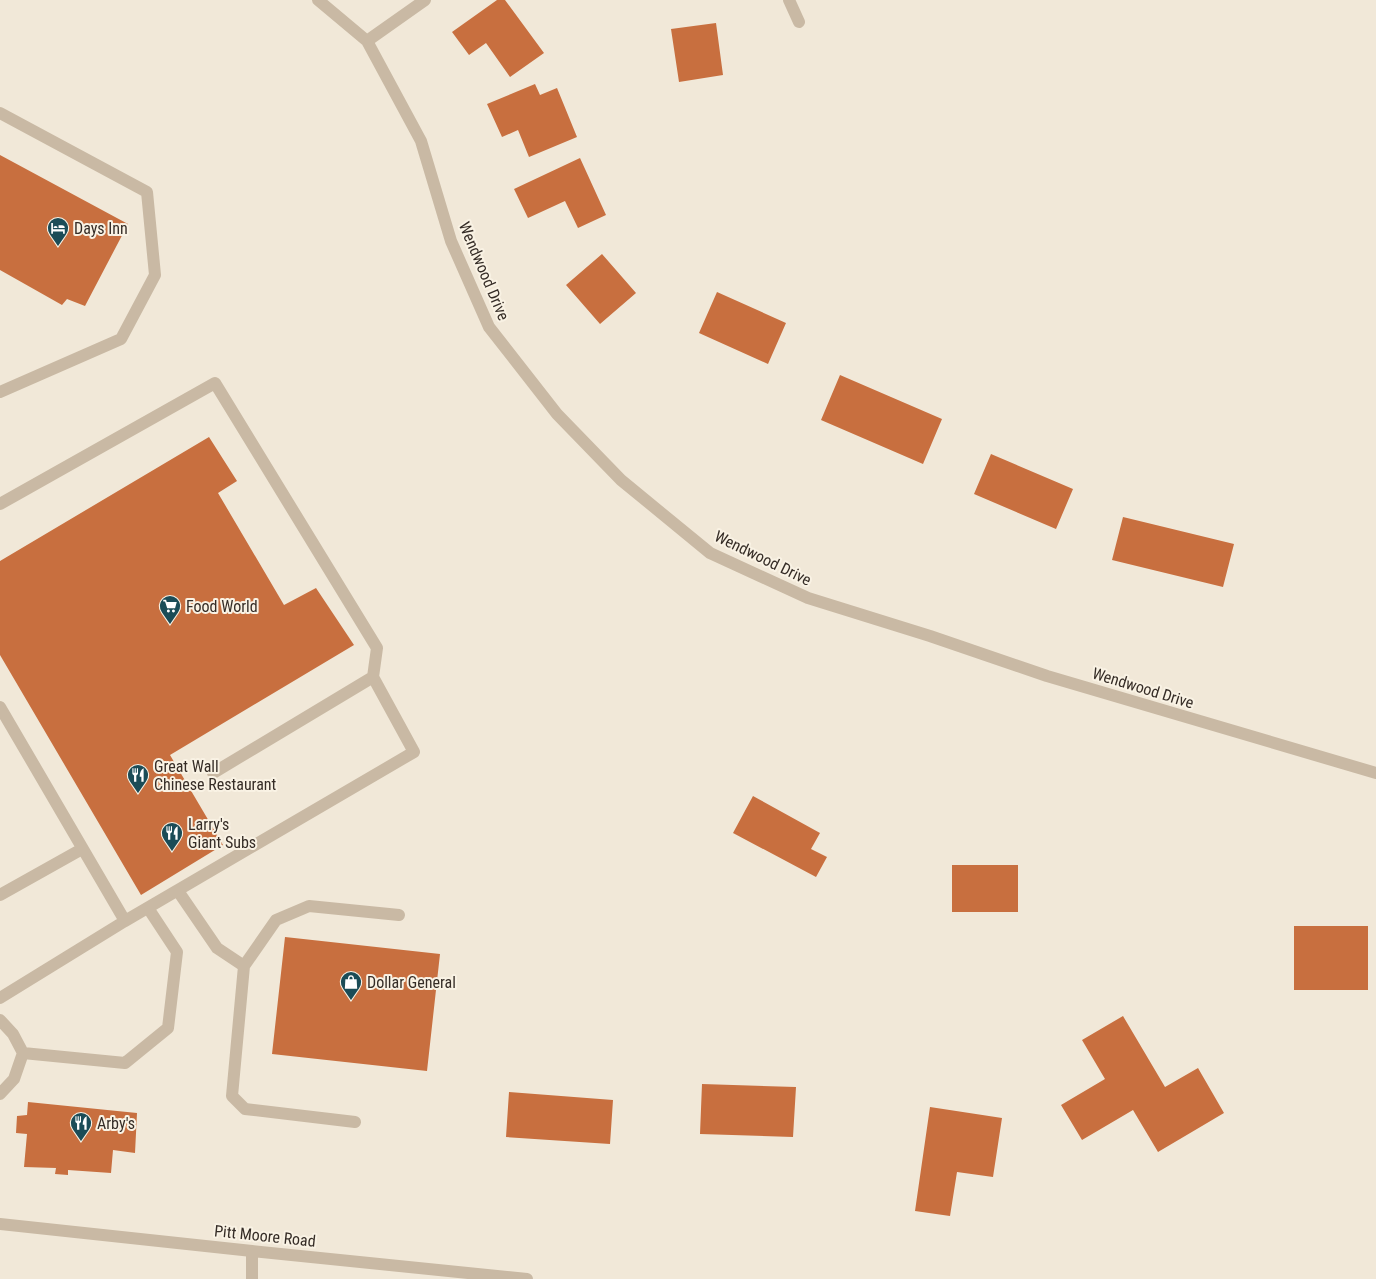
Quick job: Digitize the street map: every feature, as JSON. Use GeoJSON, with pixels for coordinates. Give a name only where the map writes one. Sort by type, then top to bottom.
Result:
{"type":"FeatureCollection","features":[{"type":"Feature","properties":{"kind":"street","name":"Wendwood Drive"},"geometry":{"type":"LineString","coordinates":[[318,0],[366,41],[421,141],[451,241],[489,327],[563,421],[621,480],[710,553],[808,598],[930,636],[1047,676],[1200,723],[1376,773]]}},
{"type":"Feature","properties":{"kind":"street"},"geometry":{"type":"LineString","coordinates":[[366,41],[425,0]]}},
{"type":"Feature","properties":{"kind":"street"},"geometry":{"type":"LineString","coordinates":[[789,0],[799,22]]}},
{"type":"Feature","properties":{"kind":"street"},"geometry":{"type":"LineString","coordinates":[[0,113],[147,192],[155,275],[121,339],[0,392]]}},
{"type":"Feature","properties":{"kind":"street"},"geometry":{"type":"LineString","coordinates":[[0,504],[215,383],[377,648],[373,677],[414,752],[125,921],[0,998]]}},
{"type":"Feature","properties":{"kind":"street"},"geometry":{"type":"LineString","coordinates":[[213,774],[373,677]]}},
{"type":"Feature","properties":{"kind":"street"},"geometry":{"type":"LineString","coordinates":[[0,708],[125,921]]}},
{"type":"Feature","properties":{"kind":"street"},"geometry":{"type":"LineString","coordinates":[[0,895],[82,849]]}},
{"type":"Feature","properties":{"kind":"street"},"geometry":{"type":"LineString","coordinates":[[178,891],[218,948],[244,966]]}},
{"type":"Feature","properties":{"kind":"street"},"geometry":{"type":"LineString","coordinates":[[354,1122],[245,1109],[232,1096],[244,966],[276,920],[309,906],[399,915]]}},
{"type":"Feature","properties":{"kind":"street"},"geometry":{"type":"LineString","coordinates":[[23,1053],[125,1064],[168,1028],[177,952],[148,908]]}},
{"type":"Feature","properties":{"kind":"street"},"geometry":{"type":"LineString","coordinates":[[0,1020],[13,1034],[23,1053],[14,1079],[0,1094]]}},
{"type":"Feature","properties":{"kind":"street","name":"Pitt Moore Road"},"geometry":{"type":"LineString","coordinates":[[0,1224],[252,1252],[527,1279]]}},
{"type":"Feature","properties":{"kind":"street"},"geometry":{"type":"LineString","coordinates":[[252,1252],[252,1279]]}},
{"type":"Feature","properties":{"kind":"building"},"geometry":{"type":"Polygon","coordinates":[[[497,0],[505,0],[544,53],[510,77],[486,43],[469,55],[452,32],[497,0]]]}},
{"type":"Feature","properties":{"kind":"building"},"geometry":{"type":"Polygon","coordinates":[[[716,23],[723,75],[679,82],[671,29],[716,23]]]}},
{"type":"Feature","properties":{"kind":"building"},"geometry":{"type":"Polygon","coordinates":[[[535,84],[540,95],[557,88],[577,137],[529,157],[518,130],[502,137],[487,104],[535,84]]]}},
{"type":"Feature","properties":{"kind":"building","name":"Days Inn"},"geometry":{"type":"Polygon","coordinates":[[[0,155],[128,224],[85,306],[67,299],[62,305],[0,270],[0,155]]]}},
{"type":"Feature","properties":{"kind":"building"},"geometry":{"type":"Polygon","coordinates":[[[580,158],[606,215],[578,228],[565,201],[528,218],[514,189],[580,158]]]}},
{"type":"Feature","properties":{"kind":"building"},"geometry":{"type":"Polygon","coordinates":[[[602,254],[636,293],[600,324],[566,285],[602,254]]]}},
{"type":"Feature","properties":{"kind":"building"},"geometry":{"type":"Polygon","coordinates":[[[717,292],[786,323],[768,364],[699,333],[717,292]]]}},
{"type":"Feature","properties":{"kind":"building"},"geometry":{"type":"Polygon","coordinates":[[[840,375],[942,419],[923,464],[821,420],[840,375]]]}},
{"type":"Feature","properties":{"kind":"building","name":"Food World"},"geometry":{"type":"Polygon","coordinates":[[[209,437],[237,481],[218,493],[284,605],[316,588],[354,645],[170,755],[223,845],[141,895],[0,655],[0,561],[209,437]]]}},
{"type":"Feature","properties":{"kind":"building"},"geometry":{"type":"Polygon","coordinates":[[[991,454],[1073,489],[1056,529],[974,494],[991,454]]]}},
{"type":"Feature","properties":{"kind":"building"},"geometry":{"type":"Polygon","coordinates":[[[1123,517],[1234,544],[1223,587],[1112,560],[1123,517]]]}},
{"type":"Feature","properties":{"kind":"building"},"geometry":{"type":"Polygon","coordinates":[[[753,796],[820,833],[811,849],[827,857],[816,877],[733,833],[753,796]]]}},
{"type":"Feature","properties":{"kind":"building"},"geometry":{"type":"Polygon","coordinates":[[[952,865],[1018,865],[1018,912],[952,912],[952,865]]]}},
{"type":"Feature","properties":{"kind":"building"},"geometry":{"type":"Polygon","coordinates":[[[1294,926],[1368,926],[1368,990],[1294,990],[1294,926]]]}},
{"type":"Feature","properties":{"kind":"building"},"geometry":{"type":"Polygon","coordinates":[[[285,937],[440,954],[427,1071],[272,1054],[285,937]]]}},
{"type":"Feature","properties":{"kind":"building"},"geometry":{"type":"Polygon","coordinates":[[[1123,1016],[1165,1087],[1198,1068],[1224,1113],[1158,1152],[1133,1110],[1082,1140],[1061,1105],[1105,1079],[1082,1040],[1123,1016]]]}},
{"type":"Feature","properties":{"kind":"building"},"geometry":{"type":"Polygon","coordinates":[[[702,1084],[796,1087],[793,1137],[700,1134],[702,1084]]]}},
{"type":"Feature","properties":{"kind":"building"},"geometry":{"type":"Polygon","coordinates":[[[509,1092],[613,1100],[610,1144],[506,1137],[509,1092]]]}},
{"type":"Feature","properties":{"kind":"building","name":"Arby's"},"geometry":{"type":"Polygon","coordinates":[[[28,1102],[137,1113],[135,1153],[113,1150],[111,1173],[68,1170],[68,1175],[55,1174],[56,1168],[24,1167],[27,1134],[16,1133],[17,1116],[27,1115],[28,1102]]]}},
{"type":"Feature","properties":{"kind":"building"},"geometry":{"type":"Polygon","coordinates":[[[930,1107],[1002,1118],[993,1177],[957,1172],[950,1216],[915,1211],[930,1107]]]}},
{"type":"Feature","properties":{"kind":"place","name":"Days Inn"},"geometry":{"type":"Point","coordinates":[58,247]}},
{"type":"Feature","properties":{"kind":"place","name":"Food World"},"geometry":{"type":"Point","coordinates":[170,625]}},
{"type":"Feature","properties":{"kind":"place","name":"Great Wall Chinese Restaurant"},"geometry":{"type":"Point","coordinates":[138,794]}},
{"type":"Feature","properties":{"kind":"place","name":"Larry's Giant Subs"},"geometry":{"type":"Point","coordinates":[172,852]}},
{"type":"Feature","properties":{"kind":"place","name":"Dollar General"},"geometry":{"type":"Point","coordinates":[351,1001]}},
{"type":"Feature","properties":{"kind":"place","name":"Arby's"},"geometry":{"type":"Point","coordinates":[81,1142]}}]}
